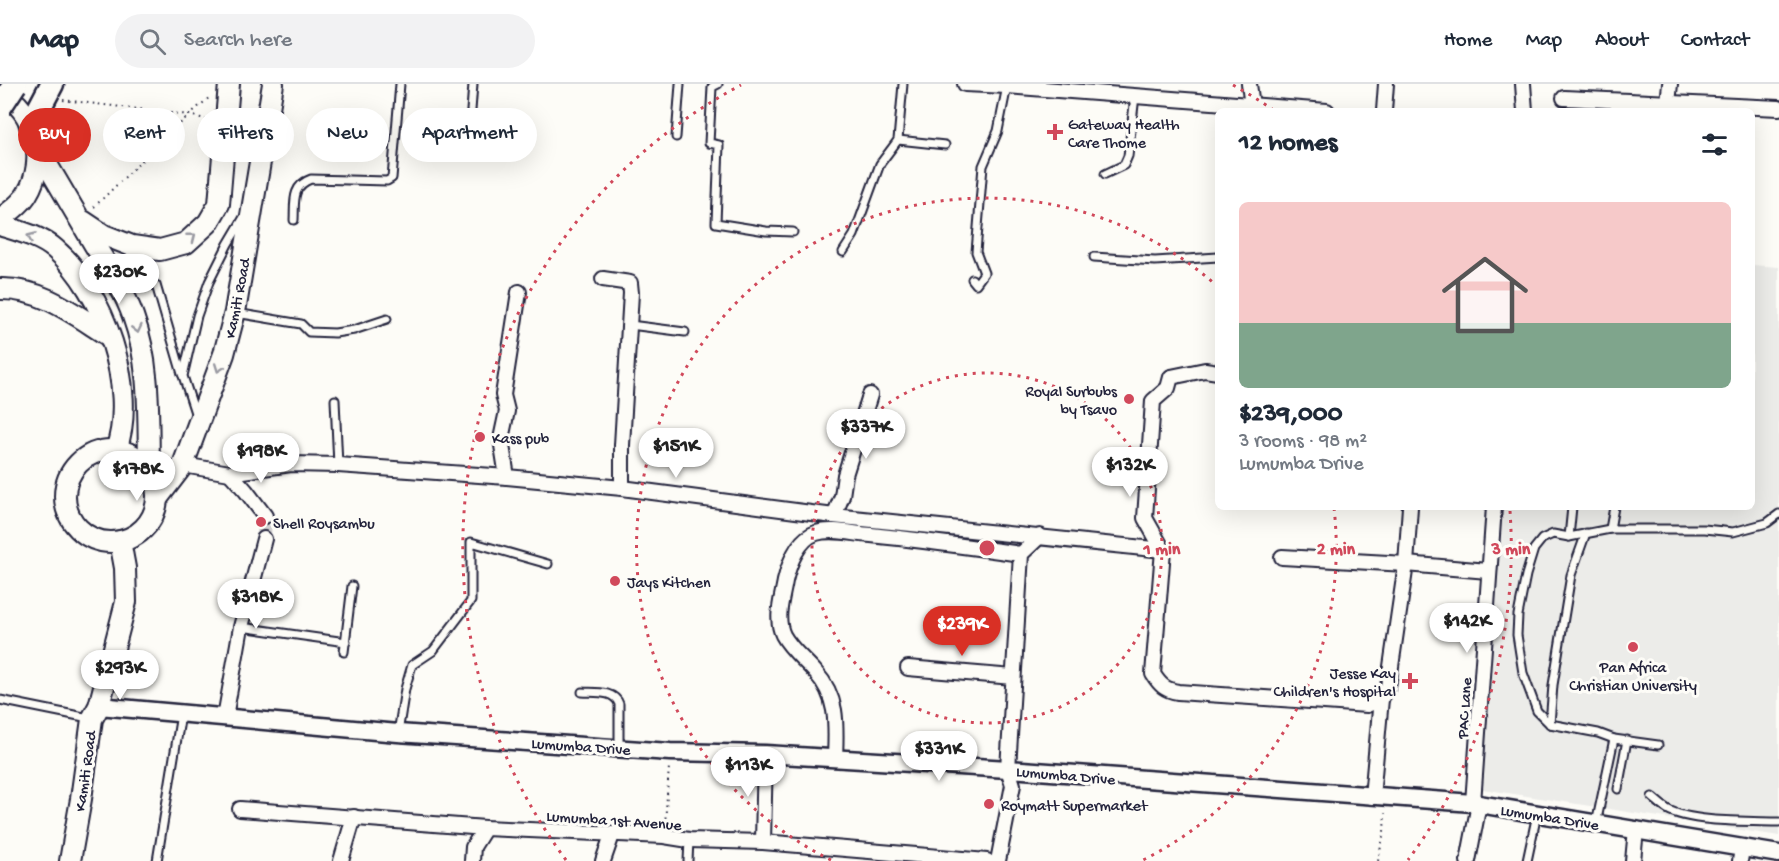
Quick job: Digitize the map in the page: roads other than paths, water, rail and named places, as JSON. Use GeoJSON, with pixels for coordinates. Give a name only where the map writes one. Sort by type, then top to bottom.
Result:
{"type":"FeatureCollection","features":[{"type":"Feature","properties":{"kind":"highway"},"geometry":{"type":"LineString","coordinates":[[0,107],[15,84]]}},
{"type":"Feature","properties":{"kind":"highway"},"geometry":{"type":"LineString","coordinates":[[39,108],[48,91]]}},
{"type":"Feature","properties":{"kind":"main road"},"geometry":{"type":"LineString","coordinates":[[81,219],[104,235],[132,246],[160,250],[186,243],[208,223],[219,204],[229,84]]}},
{"type":"Feature","properties":{"kind":"main road","name":"Kamiti Road"},"geometry":{"type":"LineString","coordinates":[[70,861],[95,712],[126,602],[125,568],[120,541],[134,536],[146,527],[154,514],[157,499],[183,465],[224,354],[235,312],[273,84]]}},
{"type":"Feature","properties":{"kind":"main road"},"geometry":{"type":"LineString","coordinates":[[0,92],[20,108]]}},
{"type":"Feature","properties":{"kind":"main road"},"geometry":{"type":"LineString","coordinates":[[0,219],[13,211],[27,193],[36,172],[37,162]]}},
{"type":"Feature","properties":{"kind":"main road"},"geometry":{"type":"LineString","coordinates":[[46,162],[81,219],[134,317],[148,390],[149,470]]}},
{"type":"Feature","properties":{"kind":"main road"},"geometry":{"type":"LineString","coordinates":[[0,225],[33,236],[54,248],[75,271],[102,313],[117,363],[122,398],[121,435],[116,450]]}},
{"type":"Feature","properties":{"kind":"main road"},"geometry":{"type":"LineString","coordinates":[[0,289],[33,293],[54,301],[109,336]]}},
{"type":"Feature","properties":{"kind":"main road"},"geometry":{"type":"LineString","coordinates":[[120,541],[105,542],[90,538],[78,529],[69,516],[65,502],[66,487],[71,473],[81,461],[94,454],[116,450],[138,459],[149,470],[155,484],[157,499]]}},
{"type":"Feature","properties":{"kind":"street"},"geometry":{"type":"LineString","coordinates":[[965,84],[1135,96],[1243,108]]}},
{"type":"Feature","properties":{"kind":"street"},"geometry":{"type":"LineString","coordinates":[[1249,84],[1252,108]]}},
{"type":"Feature","properties":{"kind":"street"},"geometry":{"type":"LineString","coordinates":[[1384,108],[1386,84]]}},
{"type":"Feature","properties":{"kind":"street"},"geometry":{"type":"LineString","coordinates":[[1523,84],[1525,108]]}},
{"type":"Feature","properties":{"kind":"street"},"geometry":{"type":"LineString","coordinates":[[1670,84],[1677,106]]}},
{"type":"Feature","properties":{"kind":"street"},"geometry":{"type":"LineString","coordinates":[[1564,98],[1677,106],[1779,108]]}},
{"type":"Feature","properties":{"kind":"street"},"geometry":{"type":"LineString","coordinates":[[603,279],[630,283],[631,293],[622,445],[622,488]]}},
{"type":"Feature","properties":{"kind":"street"},"geometry":{"type":"LineString","coordinates":[[507,477],[501,439],[507,411],[504,395],[519,292]]}},
{"type":"Feature","properties":{"kind":"street"},"geometry":{"type":"LineString","coordinates":[[1215,372],[1204,370],[1166,375],[1168,388],[1153,401],[1145,518],[1163,550],[1153,674],[1160,685],[1169,691],[1178,692],[1367,705],[1381,699]]}},
{"type":"Feature","properties":{"kind":"street"},"geometry":{"type":"LineString","coordinates":[[834,516],[842,496],[844,475],[870,395]]}},
{"type":"Feature","properties":{"kind":"street"},"geometry":{"type":"LineString","coordinates":[[183,465],[230,473],[291,464],[338,465],[507,477],[622,488],[834,516],[1163,550]]}},
{"type":"Feature","properties":{"kind":"street"},"geometry":{"type":"LineString","coordinates":[[230,473],[265,516]]}},
{"type":"Feature","properties":{"kind":"street"},"geometry":{"type":"LineString","coordinates":[[1379,797],[1381,699],[1388,687],[1407,564],[1410,510]]}},
{"type":"Feature","properties":{"kind":"street","name":"PAC Lane"},"geometry":{"type":"LineString","coordinates":[[1468,861],[1476,804],[1488,571],[1494,510]]}},
{"type":"Feature","properties":{"kind":"street"},"geometry":{"type":"LineString","coordinates":[[835,759],[836,714],[833,698],[816,672],[791,646],[783,634],[778,618],[786,577],[797,550],[803,542],[816,533],[833,531],[928,540],[1021,554]]}},
{"type":"Feature","properties":{"kind":"street"},"geometry":{"type":"LineString","coordinates":[[998,861],[1013,785],[1008,769],[1021,554],[1040,536]]}},
{"type":"Feature","properties":{"kind":"street"},"geometry":{"type":"LineString","coordinates":[[225,717],[241,627],[264,538]]}},
{"type":"Feature","properties":{"kind":"street"},"geometry":{"type":"LineString","coordinates":[[1282,557],[1488,571]]}},
{"type":"Feature","properties":{"kind":"street"},"geometry":{"type":"LineString","coordinates":[[908,668],[1013,677]]}},
{"type":"Feature","properties":{"kind":"street","name":"Lumumba Drive"},"geometry":{"type":"LineString","coordinates":[[95,712],[225,717],[398,733],[670,752],[765,754],[1008,769],[1476,804],[1636,829],[1741,855],[1779,854]]}},
{"type":"Feature","properties":{"kind":"street"},"geometry":{"type":"LineString","coordinates":[[763,842],[765,754]]}},
{"type":"Feature","properties":{"kind":"street","name":"Lumumba 1st Avenue"},"geometry":{"type":"LineString","coordinates":[[240,809],[485,828],[763,842],[987,861]]}},
{"type":"Feature","properties":{"kind":"street"},"geometry":{"type":"LineString","coordinates":[[341,861],[354,817]]}},
{"type":"Feature","properties":{"kind":"street"},"geometry":{"type":"LineString","coordinates":[[472,861],[473,847],[485,828]]}},
{"type":"Feature","properties":{"kind":"street"},"geometry":{"type":"LineString","coordinates":[[1633,861],[1636,829]]}},
{"type":"Feature","properties":{"kind":"street"},"geometry":{"type":"LineString","coordinates":[[603,861],[612,835]]}},
{"type":"Feature","properties":{"kind":"lane"},"geometry":{"type":"LineString","coordinates":[[294,220],[296,191],[304,181],[311,179],[387,180],[392,178],[400,84]]}},
{"type":"Feature","properties":{"kind":"lane"},"geometry":{"type":"LineString","coordinates":[[471,108],[473,84]]}},
{"type":"Feature","properties":{"kind":"lane"},"geometry":{"type":"LineString","coordinates":[[676,137],[680,84]]}},
{"type":"Feature","properties":{"kind":"lane"},"geometry":{"type":"LineString","coordinates":[[718,84],[712,87],[709,142],[719,145],[716,223],[766,231],[793,232]]}},
{"type":"Feature","properties":{"kind":"lane"},"geometry":{"type":"LineString","coordinates":[[843,252],[854,235],[880,164],[898,140],[903,84]]}},
{"type":"Feature","properties":{"kind":"lane"},"geometry":{"type":"LineString","coordinates":[[972,279],[976,284],[984,273],[976,252],[983,166],[998,131],[1007,86]]}},
{"type":"Feature","properties":{"kind":"lane"},"geometry":{"type":"LineString","coordinates":[[1105,174],[1124,165],[1128,156],[1135,96]]}},
{"type":"Feature","properties":{"kind":"lane"},"geometry":{"type":"LineString","coordinates":[[898,140],[945,145]]}},
{"type":"Feature","properties":{"kind":"lane","name":"Kamiti Road"},"geometry":{"type":"LineString","coordinates":[[183,376],[197,316],[209,282],[253,202]]}},
{"type":"Feature","properties":{"kind":"lane"},"geometry":{"type":"LineString","coordinates":[[1094,257],[1155,261],[1215,257]]}},
{"type":"Feature","properties":{"kind":"lane"},"geometry":{"type":"LineString","coordinates":[[106,264],[141,275],[156,285],[198,425]]}},
{"type":"Feature","properties":{"kind":"lane"},"geometry":{"type":"LineString","coordinates":[[235,312],[301,324],[309,332],[345,331],[387,320]]}},
{"type":"Feature","properties":{"kind":"lane"},"geometry":{"type":"LineString","coordinates":[[630,325],[685,332]]}},
{"type":"Feature","properties":{"kind":"lane"},"geometry":{"type":"LineString","coordinates":[[335,400],[338,465]]}},
{"type":"Feature","properties":{"kind":"lane"},"geometry":{"type":"LineString","coordinates":[[1569,537],[1572,510]]}},
{"type":"Feature","properties":{"kind":"lane"},"geometry":{"type":"LineString","coordinates":[[1610,529],[1613,510]]}},
{"type":"Feature","properties":{"kind":"lane"},"geometry":{"type":"LineString","coordinates":[[1658,745],[1627,741],[1550,724],[1537,711],[1524,673],[1517,634],[1518,615],[1526,575],[1534,549],[1542,539],[1553,534],[1569,537],[1610,529],[1733,532],[1767,523],[1779,514]]}},
{"type":"Feature","properties":{"kind":"lane"},"geometry":{"type":"LineString","coordinates":[[1550,724],[1553,685],[1571,575],[1586,533]]}},
{"type":"Feature","properties":{"kind":"lane"},"geometry":{"type":"LineString","coordinates":[[398,733],[405,689],[412,665],[433,651],[471,601],[471,542],[548,564]]}},
{"type":"Feature","properties":{"kind":"lane"},"geometry":{"type":"LineString","coordinates":[[344,652],[352,586]]}},
{"type":"Feature","properties":{"kind":"lane"},"geometry":{"type":"LineString","coordinates":[[241,627],[345,642]]}},
{"type":"Feature","properties":{"kind":"lane"},"geometry":{"type":"LineString","coordinates":[[582,692],[613,695],[617,699],[619,748]]}},
{"type":"Feature","properties":{"kind":"lane"},"geometry":{"type":"LineString","coordinates":[[0,700],[95,712]]}},
{"type":"Feature","properties":{"kind":"lane"},"geometry":{"type":"LineString","coordinates":[[157,861],[181,714]]}},
{"type":"Feature","properties":{"kind":"lane"},"geometry":{"type":"LineString","coordinates":[[1596,824],[1614,738]]}},
{"type":"Feature","properties":{"kind":"lane"},"geometry":{"type":"LineString","coordinates":[[1618,789],[1627,741]]}},
{"type":"Feature","properties":{"kind":"lane"},"geometry":{"type":"LineString","coordinates":[[1652,797],[1668,810],[1677,813],[1713,820],[1779,822]]}},
{"type":"Feature","properties":{"kind":"lane"},"geometry":{"type":"LineString","coordinates":[[1527,861],[1537,814]]}},
{"type":"Feature","properties":{"kind":"lane"},"geometry":{"type":"LineString","coordinates":[[688,861],[690,840]]}},
{"type":"Feature","properties":{"kind":"tunnel"},"geometry":{"type":"LineString","coordinates":[[264,539],[265,516]]}},
{"type":"Feature","properties":{"kind":"place","name":"Gateway Health Care Thome"},"geometry":{"type":"Point","coordinates":[1055,132]}},
{"type":"Feature","properties":{"kind":"place","name":"Royal Surbubs by Tsavo"},"geometry":{"type":"Point","coordinates":[1129,399]}},
{"type":"Feature","properties":{"kind":"place","name":"Kass pub"},"geometry":{"type":"Point","coordinates":[480,437]}},
{"type":"Feature","properties":{"kind":"place","name":"Shell Roysambu"},"geometry":{"type":"Point","coordinates":[261,522]}},
{"type":"Feature","properties":{"kind":"place","name":"Jays Kitchen"},"geometry":{"type":"Point","coordinates":[615,581]}},
{"type":"Feature","properties":{"kind":"place","name":"Pan Africa Christian University"},"geometry":{"type":"Point","coordinates":[1633,647]}},
{"type":"Feature","properties":{"kind":"place","name":"Jesse Kay Children's Hospital"},"geometry":{"type":"Point","coordinates":[1410,681]}},
{"type":"Feature","properties":{"kind":"place","name":"Roymatt Supermarket"},"geometry":{"type":"Point","coordinates":[989,804]}}]}
